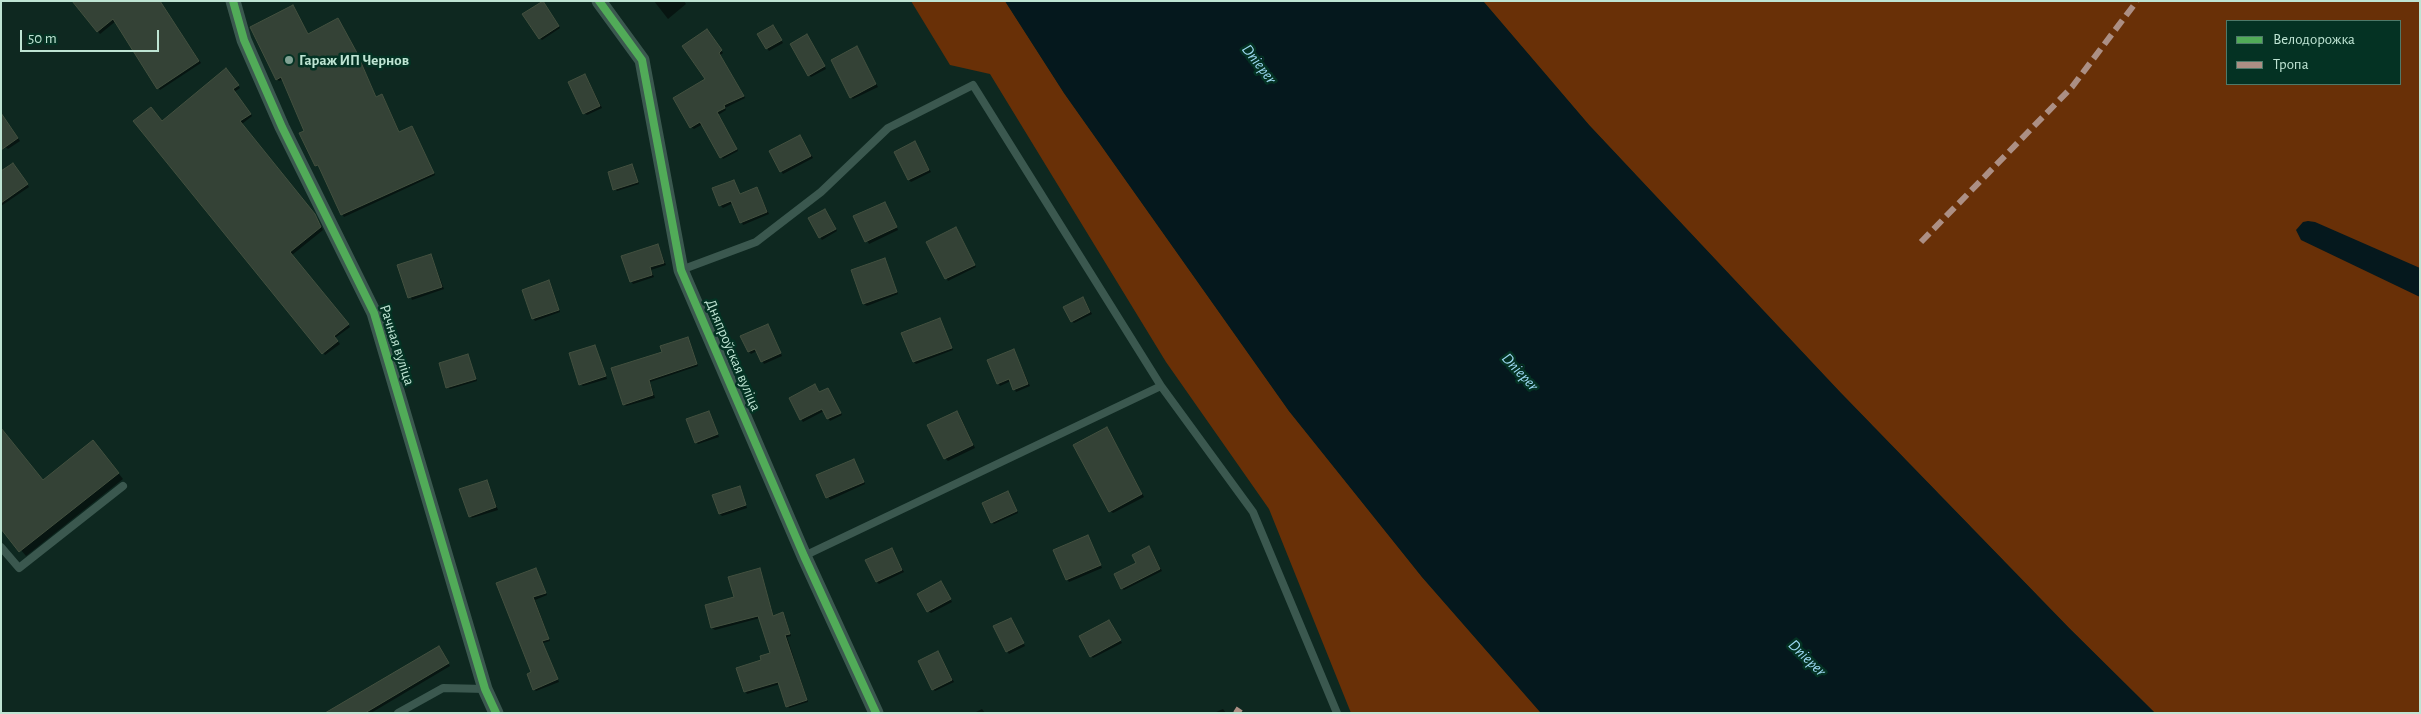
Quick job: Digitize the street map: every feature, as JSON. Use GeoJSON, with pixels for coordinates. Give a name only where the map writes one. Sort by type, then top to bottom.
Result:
{"type":"FeatureCollection","features":[{"type":"Feature","properties":{"kind":"street","name":"Рачная вуліца"},"geometry":{"type":"LineString","coordinates":[[233,1],[244,40],[282,128],[374,313],[485,688],[496,713]]}},
{"type":"Feature","properties":{"kind":"street","name":"Дняпроўская вуліца"},"geometry":{"type":"LineString","coordinates":[[599,1],[642,60],[681,270],[804,556],[876,713]]}},
{"type":"Feature","properties":{"kind":"lane"},"geometry":{"type":"LineString","coordinates":[[681,270],[756,242],[821,192],[888,128],[973,85],[1161,386],[1252,512],[1336,713]]}},
{"type":"Feature","properties":{"kind":"lane"},"geometry":{"type":"LineString","coordinates":[[804,556],[1161,386]]}},
{"type":"Feature","properties":{"kind":"lane"},"geometry":{"type":"LineString","coordinates":[[1,547],[19,568],[123,486]]}},
{"type":"Feature","properties":{"kind":"lane"},"geometry":{"type":"LineString","coordinates":[[398,713],[443,688],[485,688]]}},
{"type":"Feature","properties":{"kind":"shaded area"},"geometry":{"type":"Polygon","coordinates":[[[911,1],[1005,1],[1064,93],[1289,411],[1422,577],[1541,713],[1351,713],[1269,509],[1166,362],[990,74],[950,65],[911,1]]]}},
{"type":"Feature","properties":{"kind":"shaded area"},"geometry":{"type":"Polygon","coordinates":[[[1483,1],[2420,1],[2420,713],[2155,713],[2069,628],[1839,391],[1589,125],[1483,1]]]}},
{"type":"Feature","properties":{"kind":"water","name":"Dnieper"},"geometry":{"type":"Polygon","coordinates":[[[1005,1],[1483,1],[1589,125],[1839,391],[2069,628],[2155,713],[1541,713],[1422,577],[1289,411],[1064,93],[1005,1]]]}},
{"type":"Feature","properties":{"kind":"water"},"geometry":{"type":"Polygon","coordinates":[[[2303,222],[2315,222],[2420,268],[2420,297],[2301,240],[2296,230],[2303,222]]]}},
{"type":"Feature","properties":{"kind":"building"},"geometry":{"type":"Polygon","coordinates":[[[72,1],[160,1],[199,61],[157,89],[113,19],[97,32],[72,1]]]}},
{"type":"Feature","properties":{"kind":"building"},"geometry":{"type":"Polygon","coordinates":[[[543,1],[559,26],[539,39],[522,14],[543,1]]]}},
{"type":"Feature","properties":{"kind":"building"},"geometry":{"type":"Polygon","coordinates":[[[293,5],[308,34],[338,18],[356,51],[376,97],[382,94],[399,132],[412,126],[434,173],[341,215],[318,165],[315,166],[299,133],[304,131],[281,77],[276,80],[250,27],[293,5]]]}},
{"type":"Feature","properties":{"kind":"building"},"geometry":{"type":"Polygon","coordinates":[[[773,25],[782,40],[766,49],[757,34],[773,25]]]}},
{"type":"Feature","properties":{"kind":"building"},"geometry":{"type":"Polygon","coordinates":[[[707,29],[722,50],[719,53],[744,96],[724,105],[725,108],[717,112],[737,149],[720,158],[700,122],[690,128],[673,98],[705,79],[682,46],[707,29]]]}},
{"type":"Feature","properties":{"kind":"building"},"geometry":{"type":"Polygon","coordinates":[[[807,34],[825,66],[808,76],[790,44],[807,34]]]}},
{"type":"Feature","properties":{"kind":"building"},"geometry":{"type":"Polygon","coordinates":[[[857,46],[876,84],[850,98],[831,60],[857,46]]]}},
{"type":"Feature","properties":{"kind":"building"},"geometry":{"type":"Polygon","coordinates":[[[226,68],[239,85],[233,89],[251,114],[240,121],[315,214],[321,227],[290,252],[349,324],[334,336],[338,341],[322,354],[133,121],[151,107],[162,121],[226,68]]]}},
{"type":"Feature","properties":{"kind":"building"},"geometry":{"type":"Polygon","coordinates":[[[585,74],[600,106],[583,114],[568,82],[585,74]]]}},
{"type":"Feature","properties":{"kind":"building"},"geometry":{"type":"Polygon","coordinates":[[[1,113],[18,138],[1,150],[1,113]]]}},
{"type":"Feature","properties":{"kind":"building"},"geometry":{"type":"Polygon","coordinates":[[[800,135],[811,156],[780,172],[769,151],[800,135]]]}},
{"type":"Feature","properties":{"kind":"building"},"geometry":{"type":"Polygon","coordinates":[[[915,141],[929,170],[908,180],[894,152],[915,141]]]}},
{"type":"Feature","properties":{"kind":"building"},"geometry":{"type":"Polygon","coordinates":[[[13,163],[28,184],[1,203],[1,171],[13,163]]]}},
{"type":"Feature","properties":{"kind":"building"},"geometry":{"type":"Polygon","coordinates":[[[632,164],[638,182],[613,190],[608,172],[632,164]]]}},
{"type":"Feature","properties":{"kind":"building"},"geometry":{"type":"Polygon","coordinates":[[[734,180],[740,194],[757,187],[767,212],[740,223],[731,201],[719,206],[712,188],[734,180]]]}},
{"type":"Feature","properties":{"kind":"building"},"geometry":{"type":"Polygon","coordinates":[[[885,202],[897,227],[865,242],[853,216],[885,202]]]}},
{"type":"Feature","properties":{"kind":"building"},"geometry":{"type":"Polygon","coordinates":[[[825,209],[836,229],[819,238],[808,218],[825,209]]]}},
{"type":"Feature","properties":{"kind":"building"},"geometry":{"type":"Polygon","coordinates":[[[956,227],[975,265],[945,279],[926,242],[956,227]]]}},
{"type":"Feature","properties":{"kind":"building"},"geometry":{"type":"Polygon","coordinates":[[[658,244],[664,263],[650,267],[652,275],[630,282],[621,256],[658,244]]]}},
{"type":"Feature","properties":{"kind":"building"},"geometry":{"type":"Polygon","coordinates":[[[431,254],[442,287],[408,298],[397,265],[431,254]]]}},
{"type":"Feature","properties":{"kind":"building"},"geometry":{"type":"Polygon","coordinates":[[[885,258],[897,292],[863,304],[851,270],[885,258]]]}},
{"type":"Feature","properties":{"kind":"building"},"geometry":{"type":"Polygon","coordinates":[[[549,280],[559,310],[532,319],[522,290],[549,280]]]}},
{"type":"Feature","properties":{"kind":"building"},"geometry":{"type":"Polygon","coordinates":[[[1083,297],[1090,312],[1071,322],[1063,307],[1083,297]]]}},
{"type":"Feature","properties":{"kind":"building"},"geometry":{"type":"Polygon","coordinates":[[[940,318],[952,348],[913,362],[901,333],[940,318]]]}},
{"type":"Feature","properties":{"kind":"building"},"geometry":{"type":"Polygon","coordinates":[[[768,324],[781,353],[761,362],[755,349],[748,352],[740,336],[768,324]]]}},
{"type":"Feature","properties":{"kind":"building"},"geometry":{"type":"Polygon","coordinates":[[[688,337],[697,364],[649,380],[653,395],[623,405],[611,368],[662,352],[660,346],[688,337]]]}},
{"type":"Feature","properties":{"kind":"building"},"geometry":{"type":"Polygon","coordinates":[[[595,345],[606,376],[579,385],[569,353],[595,345]]]}},
{"type":"Feature","properties":{"kind":"building"},"geometry":{"type":"Polygon","coordinates":[[[1014,349],[1028,384],[1013,390],[1009,379],[997,384],[987,360],[1014,349]]]}},
{"type":"Feature","properties":{"kind":"building"},"geometry":{"type":"Polygon","coordinates":[[[468,354],[476,379],[446,388],[439,363],[468,354]]]}},
{"type":"Feature","properties":{"kind":"building"},"geometry":{"type":"Polygon","coordinates":[[[815,384],[819,392],[828,388],[841,413],[827,419],[822,409],[800,420],[789,398],[815,384]]]}},
{"type":"Feature","properties":{"kind":"building"},"geometry":{"type":"Polygon","coordinates":[[[709,411],[718,434],[695,443],[686,419],[709,411]]]}},
{"type":"Feature","properties":{"kind":"building"},"geometry":{"type":"Polygon","coordinates":[[[957,411],[973,445],[944,459],[927,425],[957,411]]]}},
{"type":"Feature","properties":{"kind":"building"},"geometry":{"type":"Polygon","coordinates":[[[1107,427],[1142,494],[1109,512],[1073,445],[1107,427]]]}},
{"type":"Feature","properties":{"kind":"building"},"geometry":{"type":"Polygon","coordinates":[[[1,428],[43,480],[93,440],[119,473],[19,552],[1,529],[1,428]]]}},
{"type":"Feature","properties":{"kind":"building"},"geometry":{"type":"Polygon","coordinates":[[[854,459],[864,482],[826,498],[816,475],[854,459]]]}},
{"type":"Feature","properties":{"kind":"building"},"geometry":{"type":"Polygon","coordinates":[[[487,480],[496,507],[469,517],[459,489],[487,480]]]}},
{"type":"Feature","properties":{"kind":"building"},"geometry":{"type":"Polygon","coordinates":[[[740,486],[746,505],[719,514],[712,495],[740,486]]]}},
{"type":"Feature","properties":{"kind":"building"},"geometry":{"type":"Polygon","coordinates":[[[1008,491],[1017,511],[991,523],[982,503],[1008,491]]]}},
{"type":"Feature","properties":{"kind":"building"},"geometry":{"type":"Polygon","coordinates":[[[1088,535],[1101,565],[1066,580],[1053,550],[1088,535]]]}},
{"type":"Feature","properties":{"kind":"building"},"geometry":{"type":"Polygon","coordinates":[[[1149,546],[1160,569],[1121,589],[1114,574],[1136,563],[1132,555],[1149,546]]]}},
{"type":"Feature","properties":{"kind":"building"},"geometry":{"type":"Polygon","coordinates":[[[892,548],[902,570],[876,582],[865,560],[892,548]]]}},
{"type":"Feature","properties":{"kind":"building"},"geometry":{"type":"Polygon","coordinates":[[[536,568],[546,593],[533,597],[549,639],[542,641],[558,679],[533,690],[527,674],[531,672],[496,583],[536,568]]]}},
{"type":"Feature","properties":{"kind":"building"},"geometry":{"type":"Polygon","coordinates":[[[760,568],[773,616],[783,612],[790,634],[785,635],[807,700],[786,707],[778,682],[744,692],[736,668],[761,660],[760,656],[770,653],[758,616],[711,628],[705,605],[734,597],[728,577],[760,568]]]}},
{"type":"Feature","properties":{"kind":"building"},"geometry":{"type":"Polygon","coordinates":[[[941,581],[951,599],[927,612],[917,594],[941,581]]]}},
{"type":"Feature","properties":{"kind":"building"},"geometry":{"type":"Polygon","coordinates":[[[1011,618],[1024,643],[1006,652],[993,626],[1011,618]]]}},
{"type":"Feature","properties":{"kind":"building"},"geometry":{"type":"Polygon","coordinates":[[[1109,620],[1121,640],[1090,657],[1079,636],[1109,620]]]}},
{"type":"Feature","properties":{"kind":"building"},"geometry":{"type":"Polygon","coordinates":[[[439,646],[449,663],[365,713],[325,713],[439,646]]]}},
{"type":"Feature","properties":{"kind":"building"},"geometry":{"type":"Polygon","coordinates":[[[938,651],[952,680],[932,690],[918,661],[938,651]]]}},
{"type":"Feature","properties":{"kind":"marked path"},"geometry":{"type":"LineString","coordinates":[[1921,242],[2072,87],[2137,1]]}},
{"type":"Feature","properties":{"kind":"marked path"},"geometry":{"type":"LineString","coordinates":[[1235,709],[1241,713]]}},
{"type":"Feature","properties":{"kind":"cycle path"},"geometry":{"type":"LineString","coordinates":[[233,1],[244,40],[282,127],[374,313],[485,689],[496,713]]}},
{"type":"Feature","properties":{"kind":"cycle path"},"geometry":{"type":"LineString","coordinates":[[599,1],[642,60],[681,270],[804,556],[876,713]]}},
{"type":"Feature","properties":{"kind":"place","name":"Гараж ИП Чернов"},"geometry":{"type":"Point","coordinates":[289,60]}}]}
